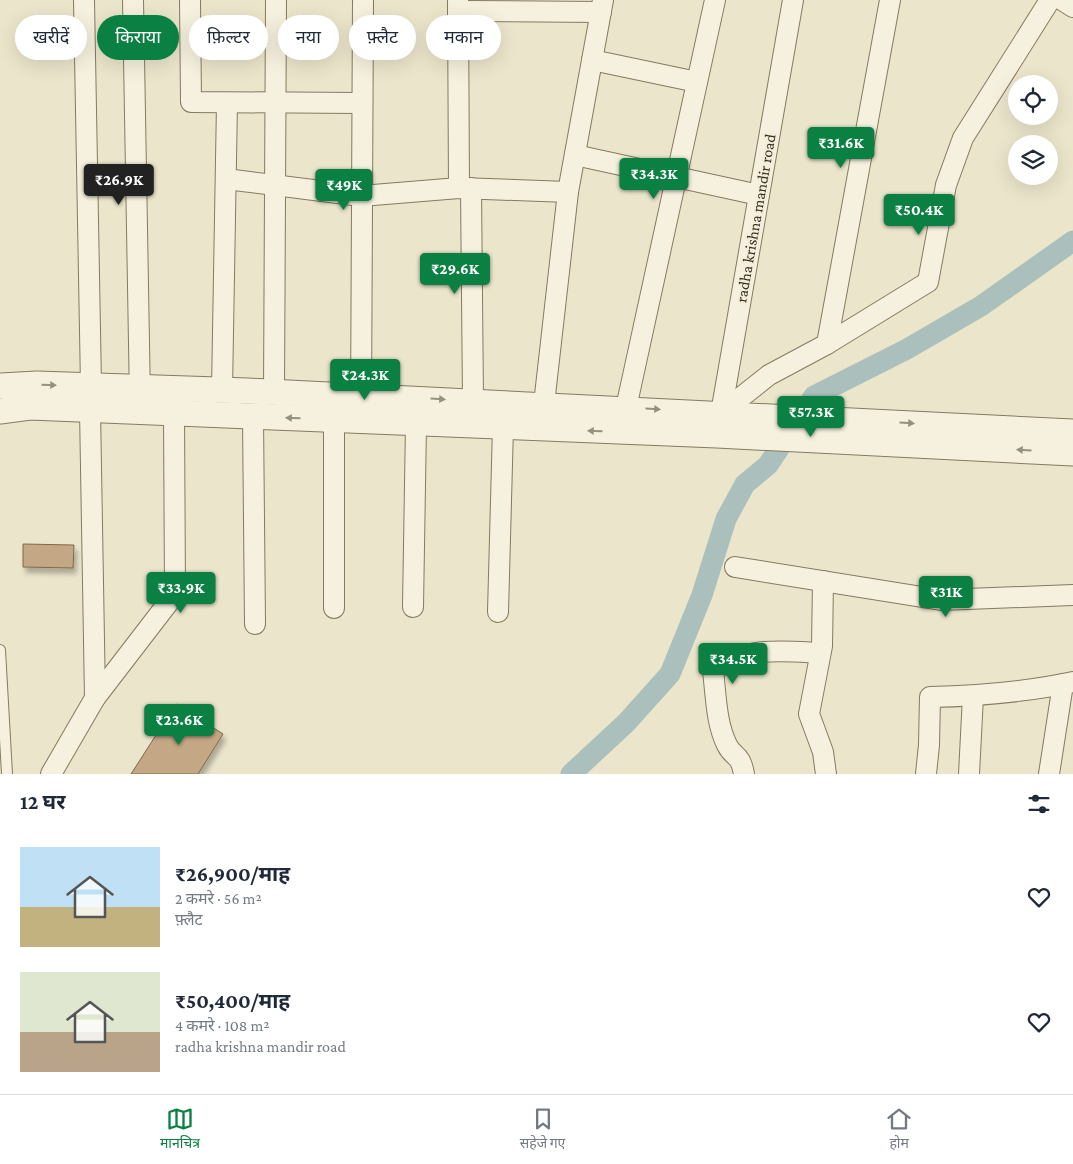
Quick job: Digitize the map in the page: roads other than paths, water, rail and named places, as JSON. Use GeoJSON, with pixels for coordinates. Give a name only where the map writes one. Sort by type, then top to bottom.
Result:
{"type":"FeatureCollection","features":[{"type":"Feature","properties":{"kind":"street"},"geometry":{"type":"LineString","coordinates":[[84,0],[95,698]]}},
{"type":"Feature","properties":{"kind":"street"},"geometry":{"type":"LineString","coordinates":[[133,0],[140,412]]}},
{"type":"Feature","properties":{"kind":"street"},"geometry":{"type":"LineString","coordinates":[[190,0],[190,102],[362,103]]}},
{"type":"Feature","properties":{"kind":"street"},"geometry":{"type":"LineString","coordinates":[[274,392],[276,0]]}},
{"type":"Feature","properties":{"kind":"street"},"geometry":{"type":"LineString","coordinates":[[361,421],[363,0]]}},
{"type":"Feature","properties":{"kind":"street"},"geometry":{"type":"LineString","coordinates":[[626,408],[715,0]]}},
{"type":"Feature","properties":{"kind":"street","name":"radha krishna mandir road"},"geometry":{"type":"LineString","coordinates":[[723,428],[759,195],[793,0]]}},
{"type":"Feature","properties":{"kind":"street"},"geometry":{"type":"LineString","coordinates":[[827,344],[890,0]]}},
{"type":"Feature","properties":{"kind":"street"},"geometry":{"type":"LineString","coordinates":[[723,428],[769,375],[827,344],[928,282],[946,186],[963,138],[1063,2]]}},
{"type":"Feature","properties":{"kind":"street"},"geometry":{"type":"LineString","coordinates":[[473,401],[458,6],[602,6],[568,192],[544,404]]}},
{"type":"Feature","properties":{"kind":"street"},"geometry":{"type":"LineString","coordinates":[[592,60],[697,82]]}},
{"type":"Feature","properties":{"kind":"street"},"geometry":{"type":"LineString","coordinates":[[222,390],[227,102]]}},
{"type":"Feature","properties":{"kind":"street"},"geometry":{"type":"LineString","coordinates":[[575,155],[759,195]]}},
{"type":"Feature","properties":{"kind":"street"},"geometry":{"type":"LineString","coordinates":[[226,179],[361,196],[465,188],[568,192]]}},
{"type":"Feature","properties":{"kind":"street"},"geometry":{"type":"LineString","coordinates":[[0,386],[91,398],[140,412],[174,414],[503,427],[723,428],[766,415],[1073,432]]}},
{"type":"Feature","properties":{"kind":"street"},"geometry":{"type":"LineString","coordinates":[[0,411],[91,398],[140,387],[274,392],[626,408],[723,428],[828,441],[1073,453]]}},
{"type":"Feature","properties":{"kind":"street"},"geometry":{"type":"LineString","coordinates":[[51,774],[95,698],[175,594],[174,414]]}},
{"type":"Feature","properties":{"kind":"street"},"geometry":{"type":"LineString","coordinates":[[253,417],[255,624]]}},
{"type":"Feature","properties":{"kind":"street"},"geometry":{"type":"LineString","coordinates":[[334,420],[334,608]]}},
{"type":"Feature","properties":{"kind":"street"},"geometry":{"type":"LineString","coordinates":[[413,607],[416,424]]}},
{"type":"Feature","properties":{"kind":"street"},"geometry":{"type":"LineString","coordinates":[[498,612],[503,427]]}},
{"type":"Feature","properties":{"kind":"street"},"geometry":{"type":"LineString","coordinates":[[735,567],[940,600],[1073,595]]}},
{"type":"Feature","properties":{"kind":"street"},"geometry":{"type":"LineString","coordinates":[[823,581],[820,653],[809,714],[823,752],[826,774]]}},
{"type":"Feature","properties":{"kind":"street"},"geometry":{"type":"LineString","coordinates":[[744,774],[742,760],[727,746],[718,715],[714,671],[722,664],[766,650],[820,653]]}},
{"type":"Feature","properties":{"kind":"street"},"geometry":{"type":"LineString","coordinates":[[926,774],[930,697],[973,696],[1068,683],[1049,774]]}},
{"type":"Feature","properties":{"kind":"street"},"geometry":{"type":"LineString","coordinates":[[969,774],[973,696]]}},
{"type":"Feature","properties":{"kind":"lane"},"geometry":{"type":"LineString","coordinates":[[0,650],[7,774]]}},
{"type":"Feature","properties":{"kind":"waterway"},"geometry":{"type":"LineString","coordinates":[[571,774],[626,723],[670,674],[702,595],[726,519],[745,484],[768,465],[814,396],[907,349],[981,306],[1073,241]]}}]}
